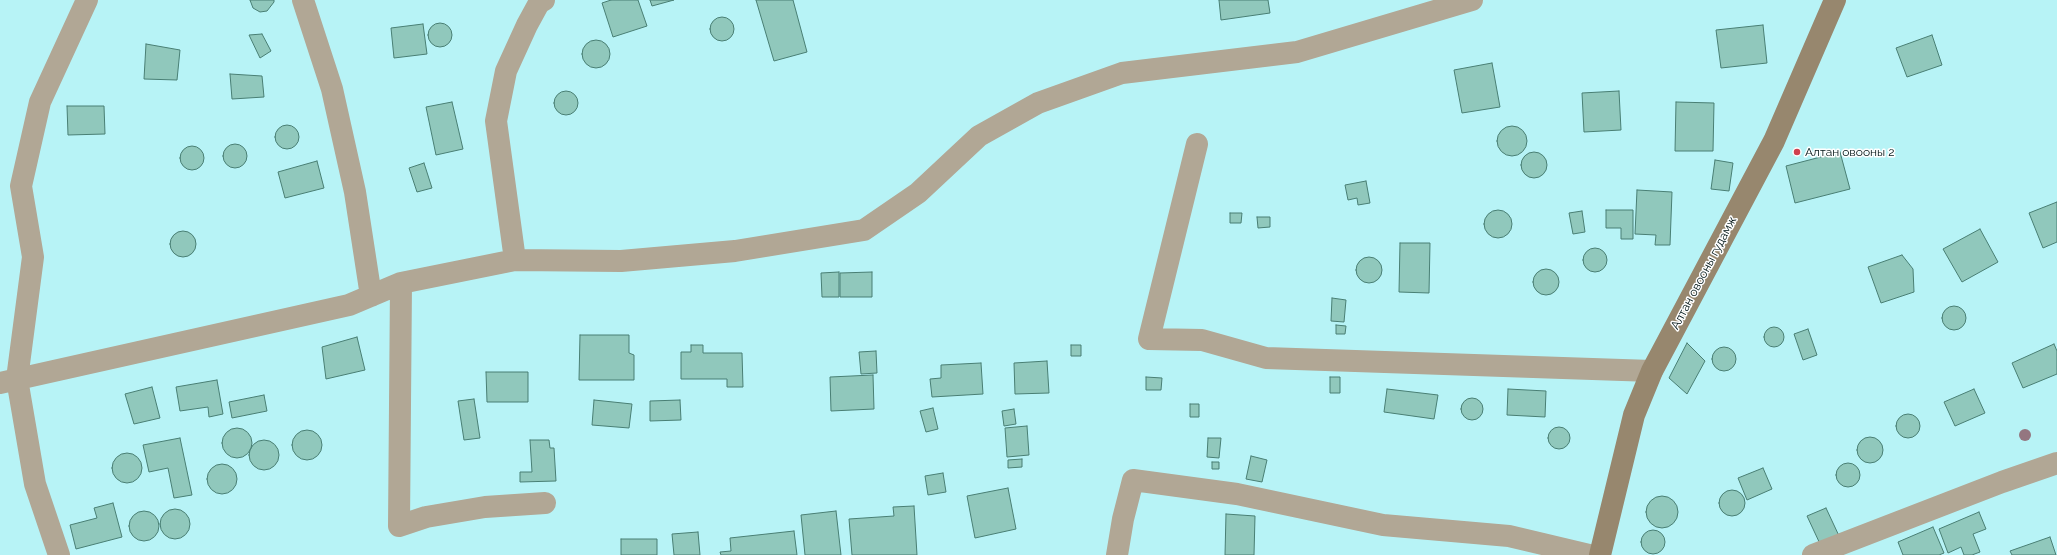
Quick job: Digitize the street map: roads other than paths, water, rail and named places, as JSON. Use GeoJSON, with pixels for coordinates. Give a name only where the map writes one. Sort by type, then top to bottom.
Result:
{"type":"FeatureCollection","features":[{"type":"Feature","properties":{"kind":"main road","name":"Алтан овооны гудамж"},"geometry":{"type":"LineString","coordinates":[[1600,555],[1634,415],[1652,371],[1774,141],[1835,0]]}},
{"type":"Feature","properties":{"kind":"street"},"geometry":{"type":"LineString","coordinates":[[60,555],[35,484],[9,381],[34,257],[21,186],[40,102],[87,0]]}},
{"type":"Feature","properties":{"kind":"street"},"geometry":{"type":"LineString","coordinates":[[303,0],[332,89],[355,192],[371,296]]}},
{"type":"Feature","properties":{"kind":"street"},"geometry":{"type":"LineString","coordinates":[[515,260],[496,121],[506,71],[527,25],[539,3],[544,0]]}},
{"type":"Feature","properties":{"kind":"street"},"geometry":{"type":"LineString","coordinates":[[9,381],[349,305],[401,283],[515,260],[629,260],[735,251],[864,230],[918,193],[979,136],[1038,103],[1122,74],[1297,52],[1472,0]]}},
{"type":"Feature","properties":{"kind":"street"},"geometry":{"type":"LineString","coordinates":[[1197,144],[1149,339],[1202,340],[1266,358],[1652,371]]}},
{"type":"Feature","properties":{"kind":"street"},"geometry":{"type":"LineString","coordinates":[[401,283],[399,526],[426,517],[485,507],[545,503]]}},
{"type":"Feature","properties":{"kind":"street"},"geometry":{"type":"LineString","coordinates":[[1813,555],[2002,482],[2057,463]]}},
{"type":"Feature","properties":{"kind":"street"},"geometry":{"type":"LineString","coordinates":[[1117,555],[1123,519],[1133,480],[1237,494],[1383,524],[1509,536],[1589,555]]}},
{"type":"Feature","properties":{"kind":"place","name":"Алтан овооны 2"},"geometry":{"type":"Point","coordinates":[1797,152]}}]}
